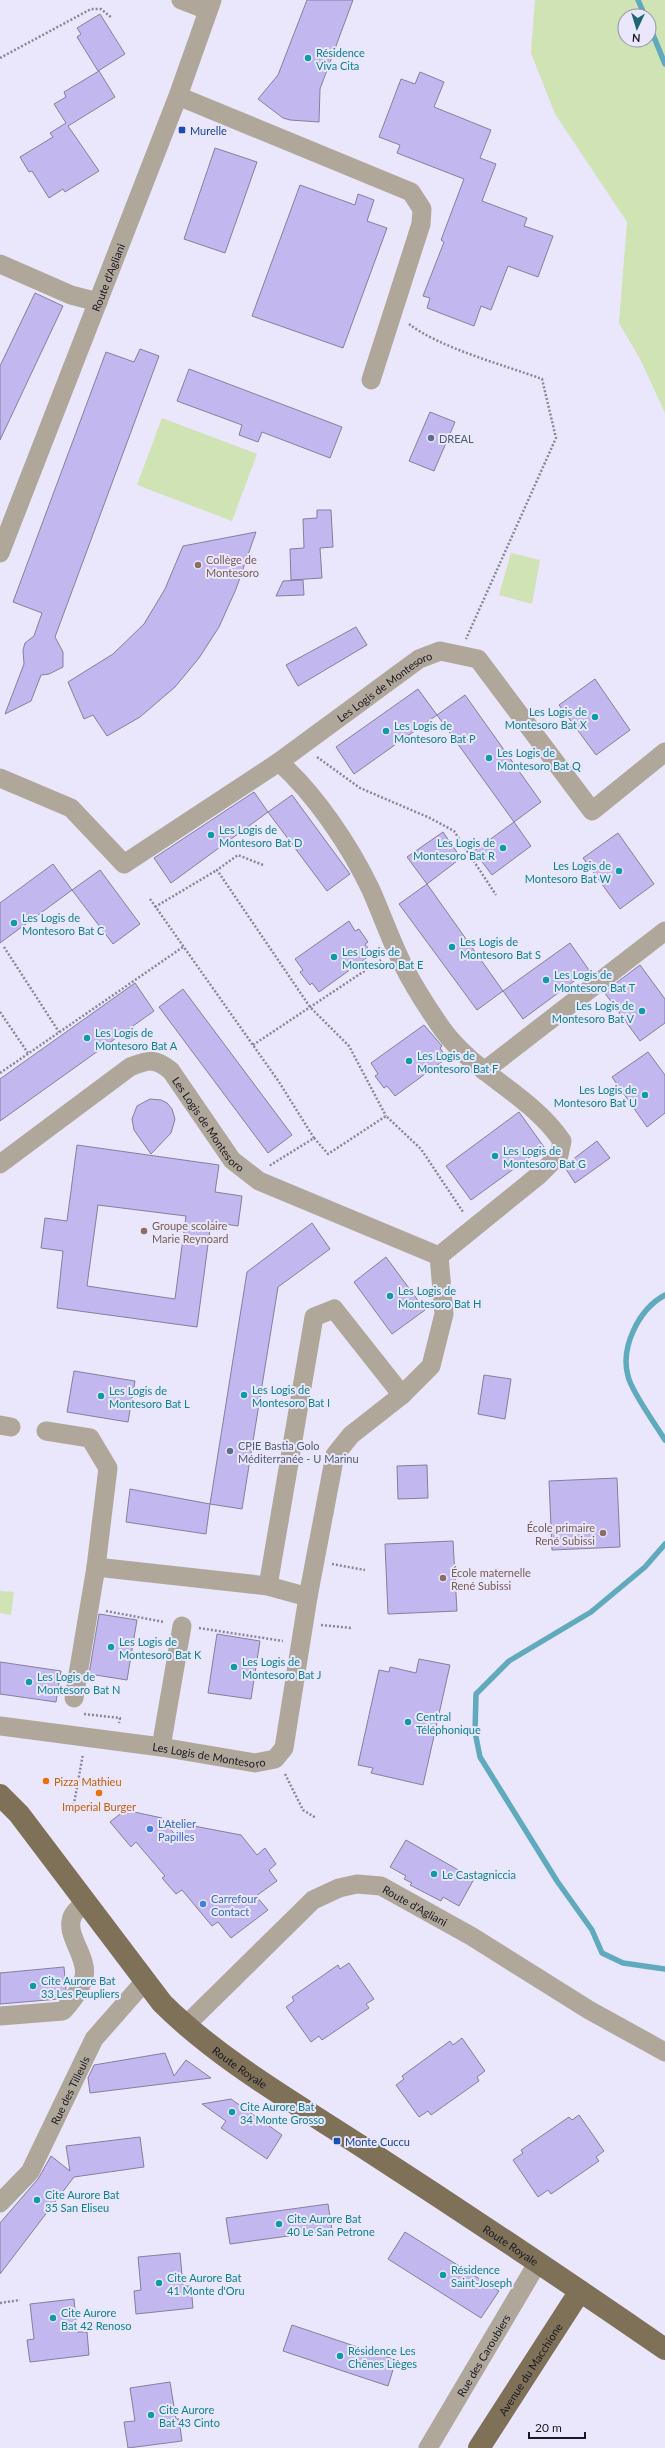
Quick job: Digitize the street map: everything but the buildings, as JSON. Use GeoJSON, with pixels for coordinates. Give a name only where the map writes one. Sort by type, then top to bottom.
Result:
{"type":"FeatureCollection","features":[{"type":"Feature","properties":{"kind":"main road","name":"Route Royale"},"geometry":{"type":"LineString","coordinates":[[0,1795],[19,1814],[162,2003],[185,2026],[261,2080],[538,2262],[665,2349]]}},
{"type":"Feature","properties":{"kind":"main road","name":"Avenue du Macchione"},"geometry":{"type":"LineString","coordinates":[[479,2448],[580,2291]]}},
{"type":"Feature","properties":{"kind":"street"},"geometry":{"type":"LineString","coordinates":[[181,0],[210,5]]}},
{"type":"Feature","properties":{"kind":"street","name":"Route d'Agliani"},"geometry":{"type":"LineString","coordinates":[[0,553],[178,96],[198,43],[210,5]]}},
{"type":"Feature","properties":{"kind":"street"},"geometry":{"type":"LineString","coordinates":[[178,96],[411,192],[422,209],[421,224],[371,380]]}},
{"type":"Feature","properties":{"kind":"street"},"geometry":{"type":"LineString","coordinates":[[0,264],[71,295],[98,302]]}},
{"type":"Feature","properties":{"kind":"street","name":"Les Logis de Montesoro"},"geometry":{"type":"LineString","coordinates":[[0,778],[71,808],[124,864],[280,762],[419,659],[440,651],[478,659],[592,811],[648,764],[665,752]]}},
{"type":"Feature","properties":{"kind":"street"},"geometry":{"type":"LineString","coordinates":[[280,762],[296,776],[343,840],[370,888],[404,966],[444,1031],[484,1071],[551,1125],[562,1141],[559,1155],[544,1170],[439,1256]]}},
{"type":"Feature","properties":{"kind":"street"},"geometry":{"type":"LineString","coordinates":[[484,1071],[665,931]]}},
{"type":"Feature","properties":{"kind":"street","name":"Les Logis de Montesoro"},"geometry":{"type":"LineString","coordinates":[[0,1164],[130,1067],[146,1060],[161,1062],[171,1071],[232,1160],[259,1181],[439,1256],[444,1314],[441,1333],[431,1366],[402,1395],[350,1435],[334,1455],[308,1596],[305,1624],[284,1748],[275,1759],[255,1763],[161,1747],[0,1726]]}},
{"type":"Feature","properties":{"kind":"street"},"geometry":{"type":"LineString","coordinates":[[268,1586],[314,1317],[334,1309],[402,1395]]}},
{"type":"Feature","properties":{"kind":"street"},"geometry":{"type":"LineString","coordinates":[[46,1432],[90,1438],[108,1468],[96,1567],[74,1698]]}},
{"type":"Feature","properties":{"kind":"street"},"geometry":{"type":"LineString","coordinates":[[96,1567],[268,1586],[308,1596]]}},
{"type":"Feature","properties":{"kind":"street"},"geometry":{"type":"LineString","coordinates":[[161,1747],[182,1626]]}},
{"type":"Feature","properties":{"kind":"street","name":"Route d'Agliani"},"geometry":{"type":"LineString","coordinates":[[185,2026],[313,1900],[338,1888],[357,1884],[381,1886],[400,1896],[471,1936],[589,2010],[665,2052]]}},
{"type":"Feature","properties":{"kind":"street"},"geometry":{"type":"LineString","coordinates":[[0,2016],[63,2011],[77,1996],[84,1976],[81,1954],[71,1930],[72,1916],[85,1902]]}},
{"type":"Feature","properties":{"kind":"street","name":"Rue des Tilleuls"},"geometry":{"type":"LineString","coordinates":[[0,2203],[30,2172],[94,2039],[145,1981]]}},
{"type":"Feature","properties":{"kind":"street","name":"Rue des Caroubiers"},"geometry":{"type":"LineString","coordinates":[[428,2448],[538,2262]]}},
{"type":"Feature","properties":{"kind":"path"},"geometry":{"type":"LineString","coordinates":[[0,58],[91,9],[101,9],[112,18]]}},
{"type":"Feature","properties":{"kind":"path"},"geometry":{"type":"LineString","coordinates":[[392,312],[418,331],[542,379],[551,408],[556,438],[459,654]]}},
{"type":"Feature","properties":{"kind":"path"},"geometry":{"type":"LineString","coordinates":[[302,746],[360,788],[430,818],[454,832],[496,895]]}},
{"type":"Feature","properties":{"kind":"path"},"geometry":{"type":"LineString","coordinates":[[155,907],[217,870],[238,855],[263,865]]}},
{"type":"Feature","properties":{"kind":"path"},"geometry":{"type":"LineString","coordinates":[[217,870],[310,1007],[349,1046],[386,1116],[421,1149],[475,1227]]}},
{"type":"Feature","properties":{"kind":"path"},"geometry":{"type":"LineString","coordinates":[[150,899],[253,1045],[314,1138],[328,1154],[386,1116]]}},
{"type":"Feature","properties":{"kind":"path"},"geometry":{"type":"LineString","coordinates":[[4,947],[59,1032]]}},
{"type":"Feature","properties":{"kind":"path"},"geometry":{"type":"LineString","coordinates":[[0,1073],[183,947]]}},
{"type":"Feature","properties":{"kind":"path"},"geometry":{"type":"LineString","coordinates":[[253,1045],[397,950]]}},
{"type":"Feature","properties":{"kind":"path"},"geometry":{"type":"LineString","coordinates":[[0,1012],[28,1053]]}},
{"type":"Feature","properties":{"kind":"path"},"geometry":{"type":"LineString","coordinates":[[259,1181],[272,1163],[314,1138]]}},
{"type":"Feature","properties":{"kind":"path"},"geometry":{"type":"LineString","coordinates":[[314,1561],[365,1570]]}},
{"type":"Feature","properties":{"kind":"path"},"geometry":{"type":"LineString","coordinates":[[305,1624],[352,1628]]}},
{"type":"Feature","properties":{"kind":"path"},"geometry":{"type":"LineString","coordinates":[[74,1698],[72,1712],[120,1718],[116,1741]]}},
{"type":"Feature","properties":{"kind":"path"},"geometry":{"type":"LineString","coordinates":[[73,1809],[86,1737]]}},
{"type":"Feature","properties":{"kind":"path"},"geometry":{"type":"LineString","coordinates":[[275,1759],[292,1785],[303,1810],[316,1818]]}},
{"type":"Feature","properties":{"kind":"path"},"geometry":{"type":"LineString","coordinates":[[0,2303],[20,2300]]}},
{"type":"Feature","properties":{"kind":"green space"},"geometry":{"type":"Polygon","coordinates":[[[535,0],[665,0],[665,413],[640,359],[619,323],[627,222],[555,114],[531,53],[535,0]]]}},
{"type":"Feature","properties":{"kind":"green space"},"geometry":{"type":"Polygon","coordinates":[[[162,418],[257,454],[232,521],[137,485],[162,418]]]}},
{"type":"Feature","properties":{"kind":"green space"},"geometry":{"type":"Polygon","coordinates":[[[511,553],[540,560],[532,604],[499,595],[511,553]]]}},
{"type":"Feature","properties":{"kind":"green space"},"geometry":{"type":"Polygon","coordinates":[[[0,1591],[14,1592],[11,1615],[0,1613],[0,1591]]]}},
{"type":"Feature","properties":{"kind":"waterway"},"geometry":{"type":"LineString","coordinates":[[638,0],[642,8]]}},
{"type":"Feature","properties":{"kind":"waterway"},"geometry":{"type":"LineString","coordinates":[[657,44],[665,64]]}},
{"type":"Feature","properties":{"kind":"waterway"},"geometry":{"type":"LineString","coordinates":[[665,1295],[647,1309],[640,1319],[629,1341],[626,1365],[628,1376],[634,1390],[665,1440]]}},
{"type":"Feature","properties":{"kind":"waterway"},"geometry":{"type":"LineString","coordinates":[[665,1544],[645,1567],[591,1612],[509,1661],[476,1694],[475,1732],[480,1757],[557,1881],[592,1930],[602,1953],[623,1963],[665,1969]]}},
{"type":"Feature","properties":{"kind":"place","name":"Résidence Viva Cita"},"geometry":{"type":"Point","coordinates":[308,58]}},
{"type":"Feature","properties":{"kind":"place","name":"Murelle"},"geometry":{"type":"Point","coordinates":[182,130]}},
{"type":"Feature","properties":{"kind":"place","name":"DREAL"},"geometry":{"type":"Point","coordinates":[431,438]}},
{"type":"Feature","properties":{"kind":"place","name":"Collège de Montesoro"},"geometry":{"type":"Point","coordinates":[198,565]}},
{"type":"Feature","properties":{"kind":"place","name":"Les Logis de Montesoro Bat X"},"geometry":{"type":"Point","coordinates":[595,717]}},
{"type":"Feature","properties":{"kind":"place","name":"Les Logis de Montesoro Bat P"},"geometry":{"type":"Point","coordinates":[386,731]}},
{"type":"Feature","properties":{"kind":"place","name":"Les Logis de Montesoro Bat Q"},"geometry":{"type":"Point","coordinates":[489,758]}},
{"type":"Feature","properties":{"kind":"place","name":"Les Logis de Montesoro Bat D"},"geometry":{"type":"Point","coordinates":[211,835]}},
{"type":"Feature","properties":{"kind":"place","name":"Les Logis de Montesoro Bat R"},"geometry":{"type":"Point","coordinates":[503,848]}},
{"type":"Feature","properties":{"kind":"place","name":"Les Logis de Montesoro Bat W"},"geometry":{"type":"Point","coordinates":[619,871]}},
{"type":"Feature","properties":{"kind":"place","name":"Les Logis de Montesoro Bat C"},"geometry":{"type":"Point","coordinates":[14,923]}},
{"type":"Feature","properties":{"kind":"place","name":"Les Logis de Montesoro Bat S"},"geometry":{"type":"Point","coordinates":[452,947]}},
{"type":"Feature","properties":{"kind":"place","name":"Les Logis de Montesoro Bat E"},"geometry":{"type":"Point","coordinates":[334,957]}},
{"type":"Feature","properties":{"kind":"place","name":"Les Logis de Montesoro Bat T"},"geometry":{"type":"Point","coordinates":[546,980]}},
{"type":"Feature","properties":{"kind":"place","name":"Les Logis de Montesoro Bat V"},"geometry":{"type":"Point","coordinates":[642,1011]}},
{"type":"Feature","properties":{"kind":"place","name":"Les Logis de Montesoro Bat A"},"geometry":{"type":"Point","coordinates":[87,1038]}},
{"type":"Feature","properties":{"kind":"place","name":"Les Logis de Montesoro Bat F"},"geometry":{"type":"Point","coordinates":[409,1061]}},
{"type":"Feature","properties":{"kind":"place","name":"Les Logis de Montesoro Bat U"},"geometry":{"type":"Point","coordinates":[645,1095]}},
{"type":"Feature","properties":{"kind":"place","name":"Les Logis de Montesoro Bat G"},"geometry":{"type":"Point","coordinates":[495,1156]}},
{"type":"Feature","properties":{"kind":"place","name":"Groupe scolaire Marie Reynoard"},"geometry":{"type":"Point","coordinates":[144,1231]}},
{"type":"Feature","properties":{"kind":"place","name":"Les Logis de Montesoro Bat H"},"geometry":{"type":"Point","coordinates":[390,1296]}},
{"type":"Feature","properties":{"kind":"place","name":"Les Logis de Montesoro Bat I"},"geometry":{"type":"Point","coordinates":[244,1395]}},
{"type":"Feature","properties":{"kind":"place","name":"Les Logis de Montesoro Bat L"},"geometry":{"type":"Point","coordinates":[101,1396]}},
{"type":"Feature","properties":{"kind":"place","name":"CPIE Bastia Golo Méditerranée - U Marinu"},"geometry":{"type":"Point","coordinates":[230,1451]}},
{"type":"Feature","properties":{"kind":"place","name":"École primaire René Subissi"},"geometry":{"type":"Point","coordinates":[603,1533]}},
{"type":"Feature","properties":{"kind":"place","name":"École maternelle René Subissi"},"geometry":{"type":"Point","coordinates":[443,1578]}},
{"type":"Feature","properties":{"kind":"place","name":"Les Logis de Montesoro Bat K"},"geometry":{"type":"Point","coordinates":[111,1647]}},
{"type":"Feature","properties":{"kind":"place","name":"Les Logis de Montesoro Bat J"},"geometry":{"type":"Point","coordinates":[234,1667]}},
{"type":"Feature","properties":{"kind":"place","name":"Les Logis de Montesoro Bat N"},"geometry":{"type":"Point","coordinates":[29,1682]}},
{"type":"Feature","properties":{"kind":"place","name":"Central Téléphonique"},"geometry":{"type":"Point","coordinates":[408,1722]}},
{"type":"Feature","properties":{"kind":"place","name":"Pizza Mathieu"},"geometry":{"type":"Point","coordinates":[46,1781]}},
{"type":"Feature","properties":{"kind":"place","name":"Imperial Burger"},"geometry":{"type":"Point","coordinates":[99,1793]}},
{"type":"Feature","properties":{"kind":"place","name":"L'Atelier Papilles"},"geometry":{"type":"Point","coordinates":[150,1829]}},
{"type":"Feature","properties":{"kind":"place","name":"Le Castagniccia"},"geometry":{"type":"Point","coordinates":[434,1874]}},
{"type":"Feature","properties":{"kind":"place","name":"Carrefour Contact"},"geometry":{"type":"Point","coordinates":[203,1904]}},
{"type":"Feature","properties":{"kind":"place","name":"Cite Aurore Bat 33 Les Peupliers"},"geometry":{"type":"Point","coordinates":[33,1986]}},
{"type":"Feature","properties":{"kind":"place","name":"Cite Aurore Bat 34 Monte Grosso"},"geometry":{"type":"Point","coordinates":[232,2112]}},
{"type":"Feature","properties":{"kind":"place","name":"Monte Cuccu"},"geometry":{"type":"Point","coordinates":[337,2141]}},
{"type":"Feature","properties":{"kind":"place","name":"Cite Aurore Bat 35 San Eliseu"},"geometry":{"type":"Point","coordinates":[37,2200]}},
{"type":"Feature","properties":{"kind":"place","name":"Cite Aurore Bat 40 Le San Petrone"},"geometry":{"type":"Point","coordinates":[279,2224]}},
{"type":"Feature","properties":{"kind":"place","name":"Résidence Saint-Joseph"},"geometry":{"type":"Point","coordinates":[443,2275]}},
{"type":"Feature","properties":{"kind":"place","name":"Cite Aurore Bat 41 Monte d'Oru"},"geometry":{"type":"Point","coordinates":[159,2283]}},
{"type":"Feature","properties":{"kind":"place","name":"Cite Aurore Bat 42 Renoso"},"geometry":{"type":"Point","coordinates":[53,2318]}},
{"type":"Feature","properties":{"kind":"place","name":"Résidence Les Chênes Lièges"},"geometry":{"type":"Point","coordinates":[340,2356]}},
{"type":"Feature","properties":{"kind":"place","name":"Cite Aurore Bat 43 Cinto"},"geometry":{"type":"Point","coordinates":[151,2415]}}]}
